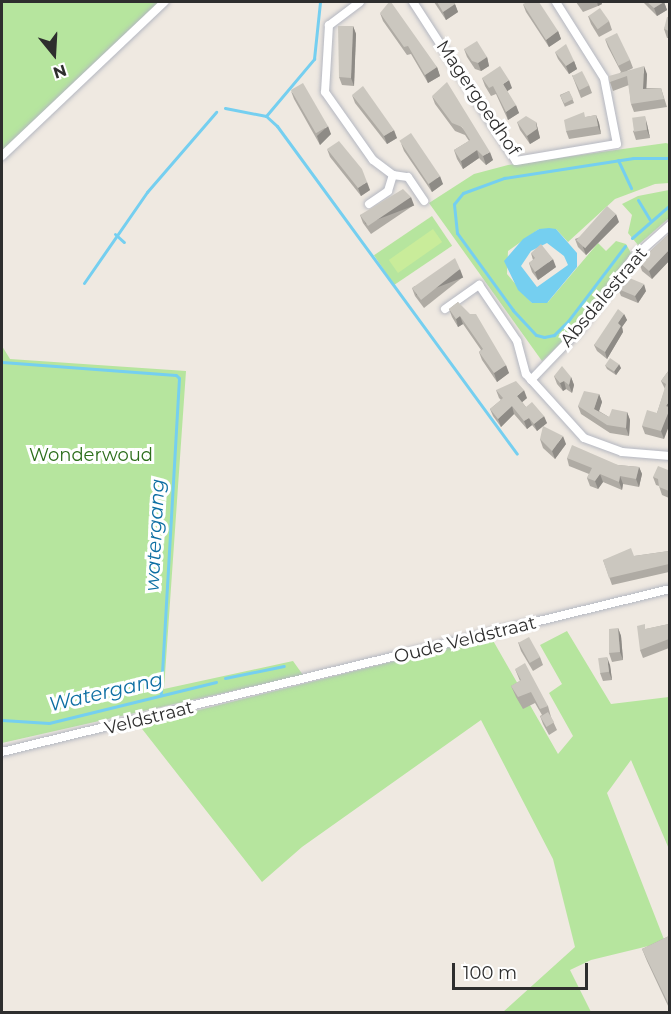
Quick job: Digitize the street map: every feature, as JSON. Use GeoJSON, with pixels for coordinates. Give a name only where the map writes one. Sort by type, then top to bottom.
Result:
{"type":"FeatureCollection","features":[{"type":"Feature","properties":{"kind":"street"},"geometry":{"type":"LineString","coordinates":[[2,156],[164,2]]}},
{"type":"Feature","properties":{"kind":"street"},"geometry":{"type":"LineString","coordinates":[[360,2],[328,25],[326,92],[372,160],[393,175],[408,177],[424,201]]}},
{"type":"Feature","properties":{"kind":"street","name":"Magergoedhof"},"geometry":{"type":"LineString","coordinates":[[413,2],[516,161],[617,144],[604,78],[556,2]]}},
{"type":"Feature","properties":{"kind":"street"},"geometry":{"type":"LineString","coordinates":[[369,204],[388,190],[393,175]]}},
{"type":"Feature","properties":{"kind":"street","name":"Absdalestraat"},"geometry":{"type":"LineString","coordinates":[[531,380],[579,330],[633,258],[669,225]]}},
{"type":"Feature","properties":{"kind":"street"},"geometry":{"type":"LineString","coordinates":[[445,309],[479,285],[517,341],[531,380],[584,438],[622,452],[669,456]]}},
{"type":"Feature","properties":{"kind":"street","name":"Oude Veldstraat"},"geometry":{"type":"LineString","coordinates":[[296,682],[669,589]]}},
{"type":"Feature","properties":{"kind":"street","name":"Oude Veldstraat"},"geometry":{"type":"LineString","coordinates":[[635,599],[669,595]]}},
{"type":"Feature","properties":{"kind":"street","name":"Veldstraat"},"geometry":{"type":"LineString","coordinates":[[2,752],[296,682]]}},
{"type":"Feature","properties":{"kind":"green space"},"geometry":{"type":"Polygon","coordinates":[[[2,2],[161,2],[2,152],[2,2]]]}},
{"type":"Feature","properties":{"kind":"green space"},"geometry":{"type":"Polygon","coordinates":[[[669,144],[669,183],[655,184],[615,199],[568,242],[556,229],[539,229],[508,251],[507,274],[532,303],[548,302],[598,243],[606,251],[616,241],[626,244],[631,253],[572,333],[542,361],[429,203],[474,174],[508,165],[669,144]]]}},
{"type":"Feature","properties":{"kind":"green space"},"geometry":{"type":"Polygon","coordinates":[[[669,190],[669,218],[638,245],[628,233],[632,215],[622,204],[638,196],[669,190]]]}},
{"type":"Feature","properties":{"kind":"green space"},"geometry":{"type":"Polygon","coordinates":[[[432,216],[452,246],[394,285],[374,255],[432,216]]]}},
{"type":"Feature","properties":{"kind":"green space"},"geometry":{"type":"Polygon","coordinates":[[[433,229],[442,242],[398,273],[389,260],[433,229]]]}},
{"type":"Feature","properties":{"kind":"green space","name":"Wonderwoud"},"geometry":{"type":"Polygon","coordinates":[[[2,346],[10,359],[186,371],[164,689],[293,661],[303,675],[2,743],[2,346]]]}},
{"type":"Feature","properties":{"kind":"green space"},"geometry":{"type":"Polygon","coordinates":[[[567,631],[611,704],[669,697],[669,849],[631,760],[607,793],[665,942],[591,960],[570,970],[591,1012],[503,1012],[575,947],[553,859],[481,720],[302,847],[262,882],[139,725],[491,637],[558,754],[573,736],[549,693],[562,684],[540,645],[567,631]]]}},
{"type":"Feature","properties":{"kind":"water"},"geometry":{"type":"Polygon","coordinates":[[[539,229],[556,229],[577,253],[577,267],[547,303],[532,303],[518,290],[504,261],[523,239],[539,229]],[[547,243],[531,251],[521,266],[537,287],[568,265],[564,256],[547,243]]]}},
{"type":"Feature","properties":{"kind":"building"},"geometry":{"type":"Polygon","coordinates":[[[389,2],[437,67],[425,75],[408,46],[404,47],[380,13],[389,2]]]}},
{"type":"Feature","properties":{"kind":"building"},"geometry":{"type":"Polygon","coordinates":[[[437,2],[454,2],[455,4],[443,12],[437,2]]]}},
{"type":"Feature","properties":{"kind":"building"},"geometry":{"type":"Polygon","coordinates":[[[539,2],[558,31],[546,40],[523,4],[539,2]]]}},
{"type":"Feature","properties":{"kind":"building"},"geometry":{"type":"Polygon","coordinates":[[[647,2],[664,2],[654,8],[647,2]]]}},
{"type":"Feature","properties":{"kind":"building"},"geometry":{"type":"Polygon","coordinates":[[[600,8],[609,21],[598,29],[589,16],[600,8]]]}},
{"type":"Feature","properties":{"kind":"building"},"geometry":{"type":"Polygon","coordinates":[[[667,17],[669,17],[669,31],[664,29],[667,17]]]}},
{"type":"Feature","properties":{"kind":"building"},"geometry":{"type":"Polygon","coordinates":[[[338,26],[353,26],[351,78],[339,77],[338,26]]]}},
{"type":"Feature","properties":{"kind":"building"},"geometry":{"type":"Polygon","coordinates":[[[617,33],[630,60],[618,66],[605,39],[617,33]]]}},
{"type":"Feature","properties":{"kind":"building"},"geometry":{"type":"Polygon","coordinates":[[[477,41],[487,57],[478,63],[472,61],[464,49],[477,41]]]}},
{"type":"Feature","properties":{"kind":"building"},"geometry":{"type":"Polygon","coordinates":[[[566,44],[574,61],[566,66],[555,52],[566,44]]]}},
{"type":"Feature","properties":{"kind":"building"},"geometry":{"type":"Polygon","coordinates":[[[500,66],[509,80],[503,84],[516,105],[506,112],[493,86],[489,88],[482,78],[500,66]]]}},
{"type":"Feature","properties":{"kind":"building"},"geometry":{"type":"Polygon","coordinates":[[[644,66],[643,89],[661,88],[664,99],[631,104],[627,76],[610,82],[609,76],[644,66]]]}},
{"type":"Feature","properties":{"kind":"building"},"geometry":{"type":"Polygon","coordinates":[[[582,71],[589,85],[579,90],[572,76],[582,71]]]}},
{"type":"Feature","properties":{"kind":"building"},"geometry":{"type":"Polygon","coordinates":[[[447,82],[490,152],[483,156],[477,150],[461,161],[454,150],[470,140],[462,127],[452,123],[432,96],[447,82]]]}},
{"type":"Feature","properties":{"kind":"building"},"geometry":{"type":"Polygon","coordinates":[[[303,83],[328,126],[316,133],[291,90],[303,83]]]}},
{"type":"Feature","properties":{"kind":"building"},"geometry":{"type":"Polygon","coordinates":[[[363,86],[394,130],[384,136],[352,95],[363,86]]]}},
{"type":"Feature","properties":{"kind":"building"},"geometry":{"type":"Polygon","coordinates":[[[569,91],[573,99],[564,104],[560,96],[569,91]]]}},
{"type":"Feature","properties":{"kind":"building"},"geometry":{"type":"Polygon","coordinates":[[[584,112],[585,117],[596,115],[598,126],[566,131],[564,120],[584,112]]]}},
{"type":"Feature","properties":{"kind":"building"},"geometry":{"type":"Polygon","coordinates":[[[526,116],[536,122],[537,129],[527,136],[517,122],[526,116]]]}},
{"type":"Feature","properties":{"kind":"building"},"geometry":{"type":"Polygon","coordinates":[[[645,116],[647,130],[634,132],[632,118],[645,116]]]}},
{"type":"Feature","properties":{"kind":"building"},"geometry":{"type":"Polygon","coordinates":[[[411,133],[440,176],[428,184],[399,141],[411,133]]]}},
{"type":"Feature","properties":{"kind":"building"},"geometry":{"type":"Polygon","coordinates":[[[339,141],[362,169],[367,182],[358,188],[327,149],[339,141]]]}},
{"type":"Feature","properties":{"kind":"building"},"geometry":{"type":"Polygon","coordinates":[[[403,189],[411,197],[368,226],[360,215],[403,189]]]}},
{"type":"Feature","properties":{"kind":"building"},"geometry":{"type":"Polygon","coordinates":[[[607,206],[616,214],[585,248],[576,240],[607,206]]]}},
{"type":"Feature","properties":{"kind":"building"},"geometry":{"type":"Polygon","coordinates":[[[669,234],[669,250],[649,271],[639,262],[669,234]]]}},
{"type":"Feature","properties":{"kind":"building"},"geometry":{"type":"Polygon","coordinates":[[[541,244],[553,259],[535,272],[529,263],[535,258],[531,253],[541,244]]]}},
{"type":"Feature","properties":{"kind":"building"},"geometry":{"type":"Polygon","coordinates":[[[455,258],[460,269],[421,300],[412,288],[455,258]]]}},
{"type":"Feature","properties":{"kind":"building"},"geometry":{"type":"Polygon","coordinates":[[[627,277],[644,284],[635,296],[618,289],[627,277]]]}},
{"type":"Feature","properties":{"kind":"building"},"geometry":{"type":"Polygon","coordinates":[[[458,302],[470,314],[476,314],[506,365],[494,373],[479,352],[483,349],[460,316],[456,319],[449,309],[458,302]]]}},
{"type":"Feature","properties":{"kind":"building"},"geometry":{"type":"Polygon","coordinates":[[[618,309],[624,314],[618,323],[621,326],[605,352],[594,345],[618,309]]]}},
{"type":"Feature","properties":{"kind":"building"},"geometry":{"type":"Polygon","coordinates":[[[610,358],[619,364],[614,372],[605,365],[610,358]]]}},
{"type":"Feature","properties":{"kind":"building"},"geometry":{"type":"Polygon","coordinates":[[[562,366],[571,377],[569,385],[564,381],[560,383],[554,376],[562,366]]]}},
{"type":"Feature","properties":{"kind":"building"},"geometry":{"type":"Polygon","coordinates":[[[669,370],[669,401],[666,406],[669,407],[669,411],[661,431],[642,426],[647,410],[657,413],[666,384],[661,381],[669,370]]]}},
{"type":"Feature","properties":{"kind":"building"},"geometry":{"type":"Polygon","coordinates":[[[516,381],[524,390],[517,396],[526,407],[532,402],[544,416],[534,424],[529,418],[524,421],[512,406],[498,419],[490,409],[503,398],[496,390],[516,381]]]}},
{"type":"Feature","properties":{"kind":"building"},"geometry":{"type":"Polygon","coordinates":[[[584,391],[599,394],[594,409],[609,417],[612,409],[627,412],[626,428],[607,425],[578,406],[584,391]]]}},
{"type":"Feature","properties":{"kind":"building"},"geometry":{"type":"Polygon","coordinates":[[[543,426],[563,436],[552,451],[540,439],[543,426]]]}},
{"type":"Feature","properties":{"kind":"building"},"geometry":{"type":"Polygon","coordinates":[[[572,445],[618,465],[639,467],[636,479],[620,476],[619,482],[600,474],[595,481],[587,478],[592,468],[567,458],[572,445]]]}},
{"type":"Feature","properties":{"kind":"building"},"geometry":{"type":"Polygon","coordinates":[[[658,466],[668,470],[669,467],[669,491],[659,487],[658,479],[653,477],[658,466]]]}},
{"type":"Feature","properties":{"kind":"building"},"geometry":{"type":"Polygon","coordinates":[[[631,548],[634,556],[669,551],[669,564],[609,578],[603,560],[631,548]]]}},
{"type":"Feature","properties":{"kind":"building"},"geometry":{"type":"Polygon","coordinates":[[[645,624],[645,629],[669,624],[669,639],[640,650],[637,626],[645,624]]]}},
{"type":"Feature","properties":{"kind":"building"},"geometry":{"type":"Polygon","coordinates":[[[618,628],[620,652],[609,653],[609,629],[618,628]]]}},
{"type":"Feature","properties":{"kind":"building"},"geometry":{"type":"Polygon","coordinates":[[[529,637],[540,657],[530,663],[519,643],[529,637]]]}},
{"type":"Feature","properties":{"kind":"building"},"geometry":{"type":"Polygon","coordinates":[[[607,657],[609,672],[600,673],[598,658],[607,657]]]}},
{"type":"Feature","properties":{"kind":"building"},"geometry":{"type":"Polygon","coordinates":[[[525,663],[548,706],[540,709],[531,692],[518,697],[511,686],[521,680],[515,669],[525,663]]]}},
{"type":"Feature","properties":{"kind":"building"},"geometry":{"type":"Polygon","coordinates":[[[548,712],[554,722],[546,727],[540,717],[548,712]]]}},
{"type":"Feature","properties":{"kind":"building"},"geometry":{"type":"Polygon","coordinates":[[[669,936],[669,1005],[642,949],[669,936]]]}},
{"type":"Feature","properties":{"kind":"waterway"},"geometry":{"type":"LineString","coordinates":[[225,108],[266,116],[314,59],[320,2]]}},
{"type":"Feature","properties":{"kind":"waterway"},"geometry":{"type":"LineString","coordinates":[[84,283],[147,192],[216,112]]}},
{"type":"Feature","properties":{"kind":"waterway"},"geometry":{"type":"LineString","coordinates":[[266,116],[277,126],[517,454]]}},
{"type":"Feature","properties":{"kind":"waterway"},"geometry":{"type":"LineString","coordinates":[[625,246],[568,321],[554,335],[544,337],[536,335],[513,310],[457,233],[454,204],[463,193],[504,178],[633,158],[670,158]]}},
{"type":"Feature","properties":{"kind":"waterway"},"geometry":{"type":"LineString","coordinates":[[618,160],[631,188]]}},
{"type":"Feature","properties":{"kind":"waterway"},"geometry":{"type":"LineString","coordinates":[[638,200],[650,220]]}},
{"type":"Feature","properties":{"kind":"waterway"},"geometry":{"type":"LineString","coordinates":[[632,238],[670,205]]}},
{"type":"Feature","properties":{"kind":"waterway"},"geometry":{"type":"LineString","coordinates":[[115,234],[124,242]]}},
{"type":"Feature","properties":{"kind":"waterway","name":"watergang"},"geometry":{"type":"LineString","coordinates":[[2,362],[176,375],[179,378],[161,693]]}},
{"type":"Feature","properties":{"kind":"waterway"},"geometry":{"type":"LineString","coordinates":[[225,678],[284,666]]}},
{"type":"Feature","properties":{"kind":"waterway","name":"Watergang"},"geometry":{"type":"LineString","coordinates":[[2,720],[49,723],[216,682]]}}]}
